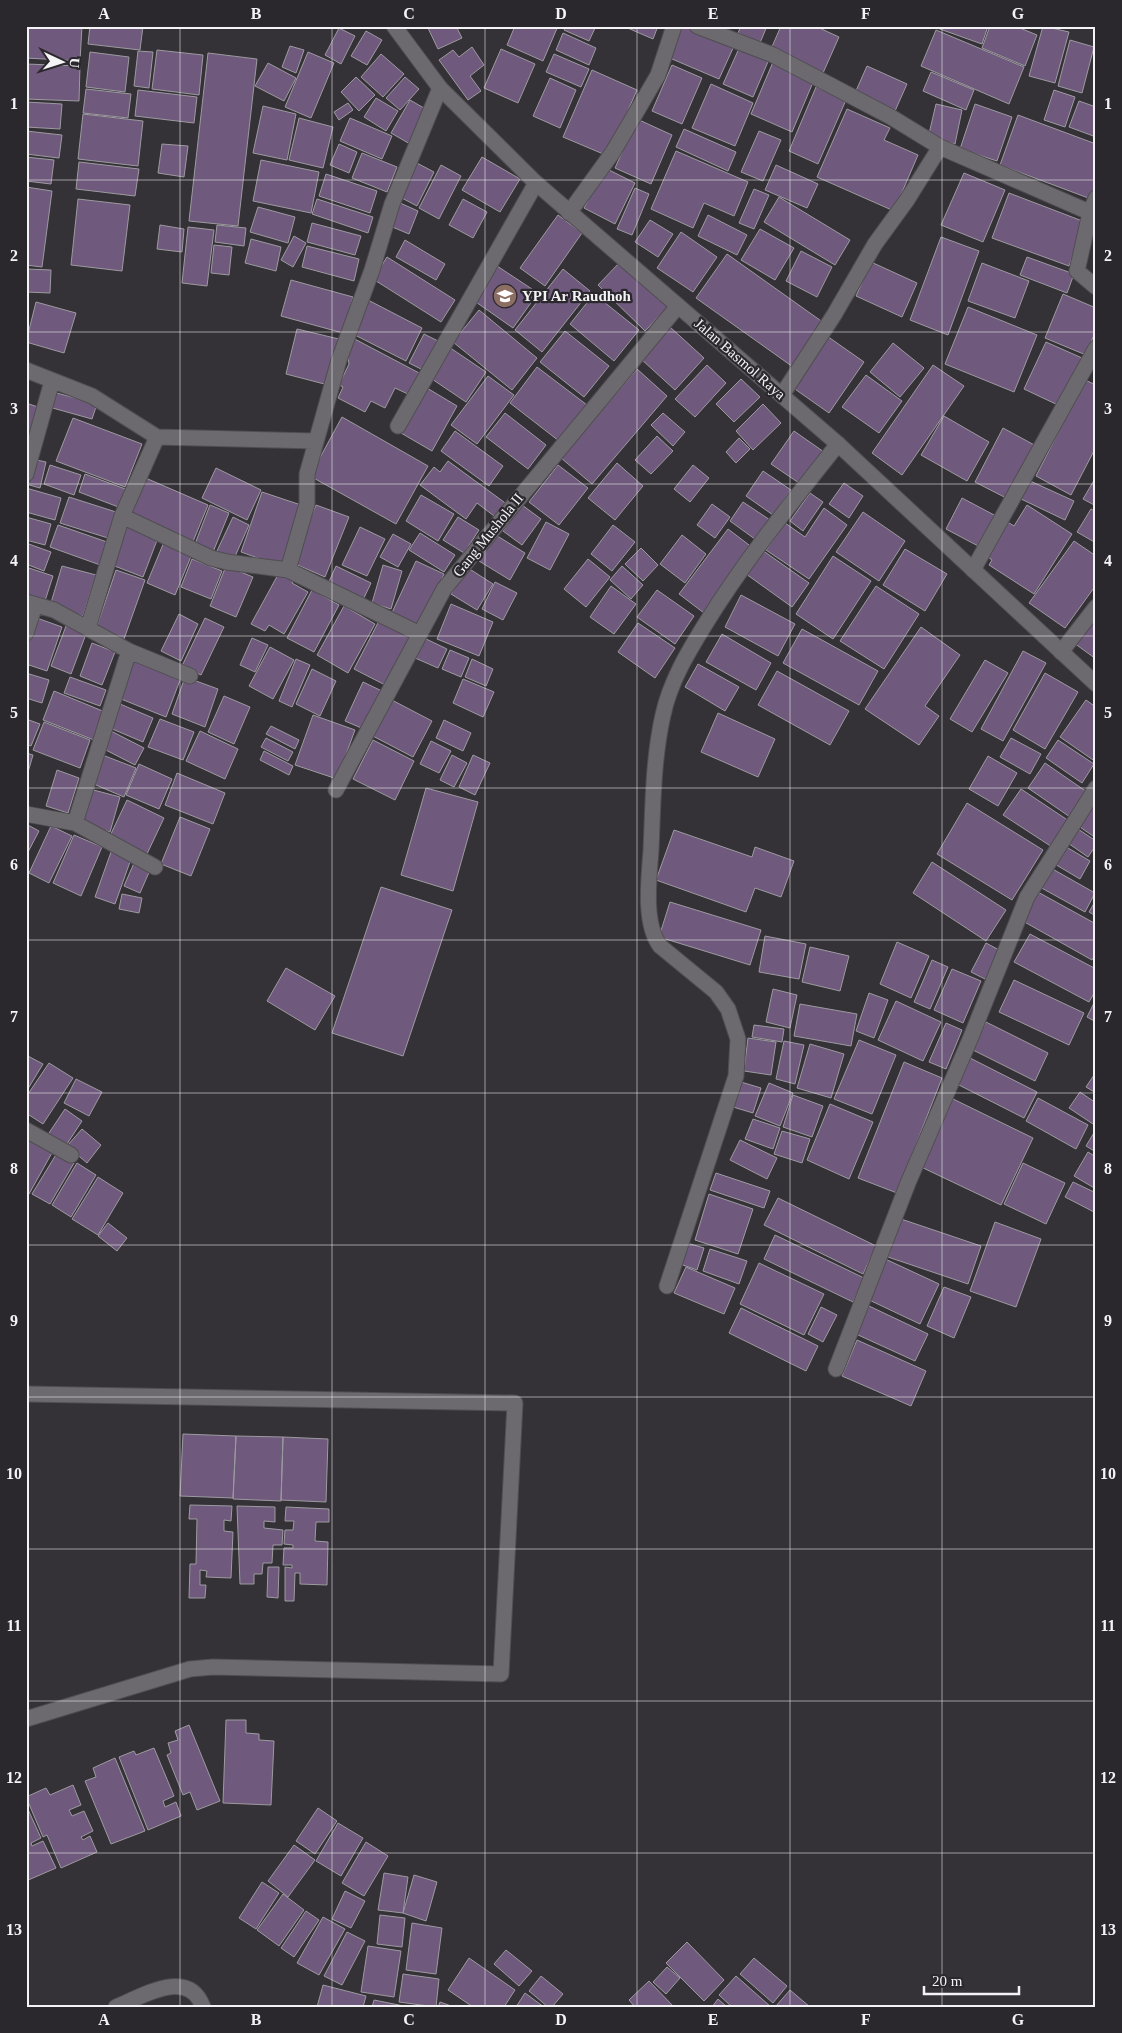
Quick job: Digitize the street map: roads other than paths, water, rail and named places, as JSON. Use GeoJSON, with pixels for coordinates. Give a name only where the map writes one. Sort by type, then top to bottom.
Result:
{"type":"FeatureCollection","features":[{"type":"Feature","properties":{"kind":"street","name":"Jalan Basmol Raya"},"geometry":{"type":"LineString","coordinates":[[394,26],[440,88],[536,183],[838,444],[1096,684]]}},
{"type":"Feature","properties":{"kind":"street"},"geometry":{"type":"LineString","coordinates":[[569,212],[613,152],[658,75],[674,26]]}},
{"type":"Feature","properties":{"kind":"street"},"geometry":{"type":"LineString","coordinates":[[697,26],[774,55],[891,117],[940,147],[1094,209],[1077,271],[1096,287]]}},
{"type":"Feature","properties":{"kind":"street"},"geometry":{"type":"LineString","coordinates":[[288,570],[307,504],[306,474],[339,360],[372,270],[392,204],[440,88]]}},
{"type":"Feature","properties":{"kind":"street"},"geometry":{"type":"LineString","coordinates":[[782,395],[834,315],[875,244],[907,200],[940,147]]}},
{"type":"Feature","properties":{"kind":"street"},"geometry":{"type":"LineString","coordinates":[[398,426],[536,183]]}},
{"type":"Feature","properties":{"kind":"street","name":"Gang Mushola II"},"geometry":{"type":"LineString","coordinates":[[336,790],[444,589],[678,306]]}},
{"type":"Feature","properties":{"kind":"street"},"geometry":{"type":"LineString","coordinates":[[973,570],[1096,348]]}},
{"type":"Feature","properties":{"kind":"street"},"geometry":{"type":"LineString","coordinates":[[26,370],[92,396],[157,437],[316,441]]}},
{"type":"Feature","properties":{"kind":"street"},"geometry":{"type":"LineString","coordinates":[[26,474],[52,381]]}},
{"type":"Feature","properties":{"kind":"street"},"geometry":{"type":"LineString","coordinates":[[88,628],[122,516],[157,437]]}},
{"type":"Feature","properties":{"kind":"street"},"geometry":{"type":"LineString","coordinates":[[667,1286],[736,1076],[738,1039],[728,1009],[716,992],[706,981],[668,954],[655,939],[651,925],[649,890],[654,780],[663,715],[671,689],[686,655],[731,584],[838,444]]}},
{"type":"Feature","properties":{"kind":"street"},"geometry":{"type":"LineString","coordinates":[[122,516],[211,558],[288,570],[420,634]]}},
{"type":"Feature","properties":{"kind":"street"},"geometry":{"type":"LineString","coordinates":[[26,633],[31,604],[54,610],[129,651],[190,676]]}},
{"type":"Feature","properties":{"kind":"street"},"geometry":{"type":"LineString","coordinates":[[1060,652],[1096,607]]}},
{"type":"Feature","properties":{"kind":"street"},"geometry":{"type":"LineString","coordinates":[[75,823],[129,651]]}},
{"type":"Feature","properties":{"kind":"street"},"geometry":{"type":"LineString","coordinates":[[836,1370],[908,1183],[971,1037],[1027,896],[1096,788]]}},
{"type":"Feature","properties":{"kind":"street"},"geometry":{"type":"LineString","coordinates":[[26,814],[75,823],[155,867]]}},
{"type":"Feature","properties":{"kind":"street"},"geometry":{"type":"LineString","coordinates":[[26,1130],[71,1155]]}},
{"type":"Feature","properties":{"kind":"street"},"geometry":{"type":"LineString","coordinates":[[26,1394],[515,1403],[501,1674],[198,1668],[26,1719]]}},
{"type":"Feature","properties":{"kind":"street"},"geometry":{"type":"LineString","coordinates":[[116,2007],[161,1988],[180,1985],[189,1988],[198,1996],[203,2007]]}},
{"type":"Feature","properties":{"kind":"place","name":"YPI Ar Raudhoh"},"geometry":{"type":"Point","coordinates":[505,296]}}]}
